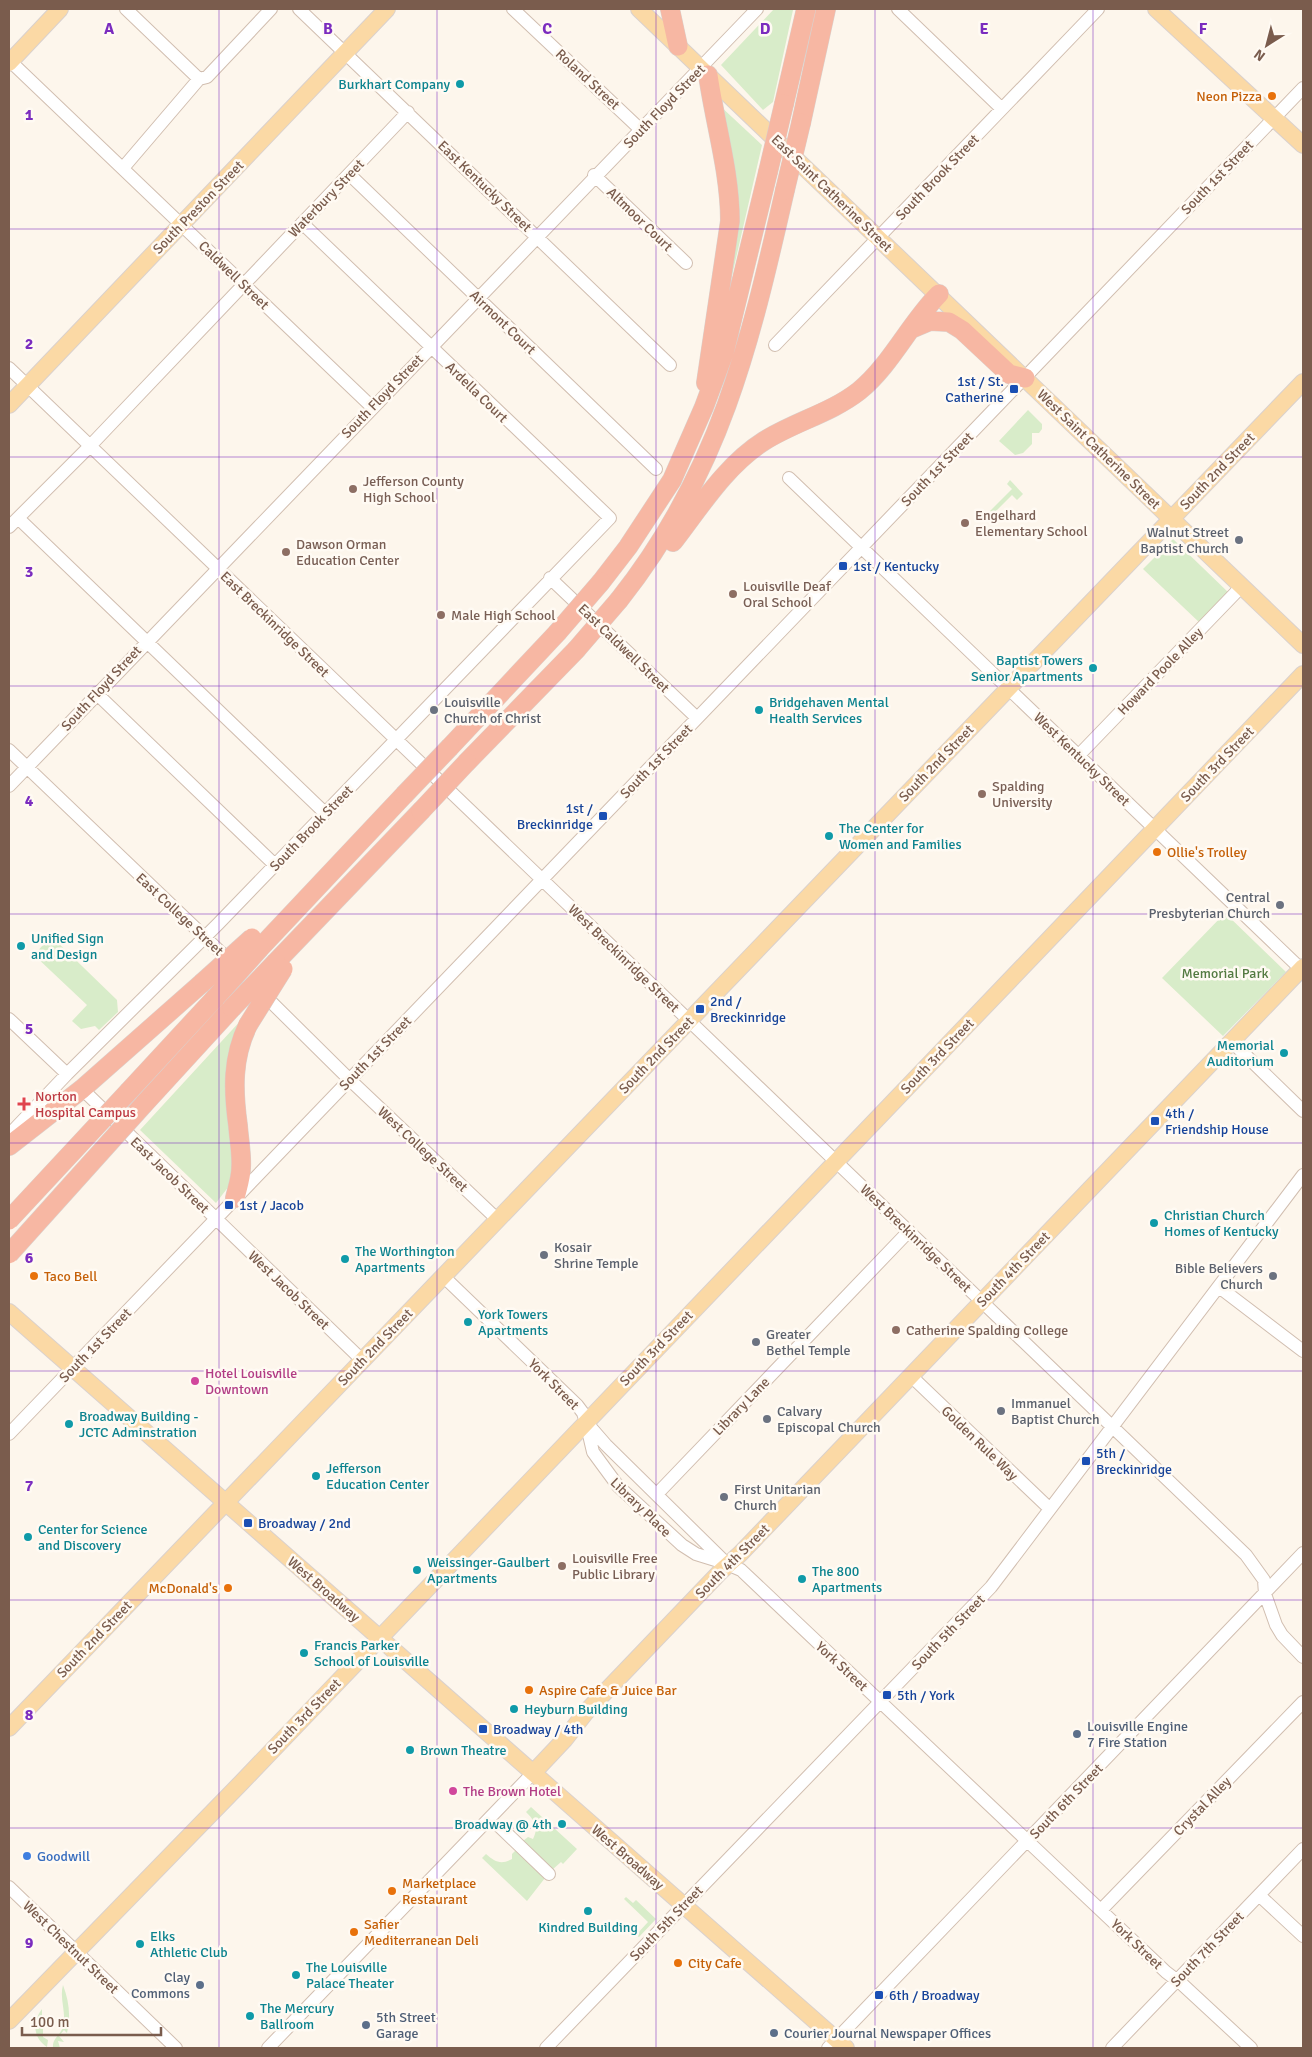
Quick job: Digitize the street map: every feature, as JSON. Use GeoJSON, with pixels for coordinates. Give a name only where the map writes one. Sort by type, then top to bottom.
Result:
{"type":"FeatureCollection","features":[{"type":"Feature","properties":{"kind":"highway"},"geometry":{"type":"LineString","coordinates":[[670,9],[678,46]]}},
{"type":"Feature","properties":{"kind":"highway"},"geometry":{"type":"LineString","coordinates":[[711,376],[724,353],[740,295],[806,9]]}},
{"type":"Feature","properties":{"kind":"highway"},"geometry":{"type":"LineString","coordinates":[[9,1254],[232,1008],[279,966],[325,911],[576,650],[624,594],[673,542],[711,448],[743,360],[801,123],[826,9]]}},
{"type":"Feature","properties":{"kind":"highway"},"geometry":{"type":"LineString","coordinates":[[9,1146],[82,1089],[202,983],[256,943],[363,839],[557,633],[601,582],[659,503],[672,480],[704,406],[711,376],[729,236],[730,211],[723,150],[705,72]]}},
{"type":"Feature","properties":{"kind":"highway"},"geometry":{"type":"LineString","coordinates":[[683,518],[757,445],[850,398],[866,385],[938,294]]}},
{"type":"Feature","properties":{"kind":"highway"},"geometry":{"type":"LineString","coordinates":[[911,329],[927,321],[949,322],[962,330],[1009,374],[1025,378]]}},
{"type":"Feature","properties":{"kind":"highway"},"geometry":{"type":"LineString","coordinates":[[9,1220],[216,997],[256,943]]}},
{"type":"Feature","properties":{"kind":"highway"},"geometry":{"type":"LineString","coordinates":[[235,1198],[241,1169],[241,1155],[234,1100],[234,1077],[242,1038],[279,966]]}},
{"type":"Feature","properties":{"kind":"main road"},"geometry":{"type":"LineString","coordinates":[[9,61],[60,9]]}},
{"type":"Feature","properties":{"kind":"main road","name":"South Preston Street"},"geometry":{"type":"LineString","coordinates":[[9,405],[387,9]]}},
{"type":"Feature","properties":{"kind":"main road","name":"East Saint Catherine Street"},"geometry":{"type":"LineString","coordinates":[[639,9],[1025,378]]}},
{"type":"Feature","properties":{"kind":"main road"},"geometry":{"type":"LineString","coordinates":[[1156,9],[1303,145]]}},
{"type":"Feature","properties":{"kind":"main road","name":"West Saint Catherine Street"},"geometry":{"type":"LineString","coordinates":[[1025,378],[1303,645]]}},
{"type":"Feature","properties":{"kind":"main road","name":"South 2nd Street"},"geometry":{"type":"LineString","coordinates":[[9,1728],[1303,382]]}},
{"type":"Feature","properties":{"kind":"main road","name":"South 3rd Street"},"geometry":{"type":"LineString","coordinates":[[9,2021],[77,1953],[1303,674]]}},
{"type":"Feature","properties":{"kind":"main road","name":"South 4th Street"},"geometry":{"type":"LineString","coordinates":[[533,1773],[565,1739],[586,1712],[727,1564],[740,1554],[1303,969]]}},
{"type":"Feature","properties":{"kind":"main road","name":"West Broadway"},"geometry":{"type":"LineString","coordinates":[[9,1312],[683,1905],[837,2045]]}},
{"type":"Feature","properties":{"kind":"street"},"geometry":{"type":"LineString","coordinates":[[126,9],[199,79]]}},
{"type":"Feature","properties":{"kind":"street"},"geometry":{"type":"LineString","coordinates":[[122,168],[199,79],[207,77],[271,9]]}},
{"type":"Feature","properties":{"kind":"street","name":"East Kentucky Street"},"geometry":{"type":"LineString","coordinates":[[299,9],[670,364]]}},
{"type":"Feature","properties":{"kind":"street","name":"Roland Street"},"geometry":{"type":"LineString","coordinates":[[513,9],[641,130]]}},
{"type":"Feature","properties":{"kind":"street","name":"South Floyd Street"},"geometry":{"type":"LineString","coordinates":[[9,786],[594,175],[705,72],[757,9]]}},
{"type":"Feature","properties":{"kind":"street"},"geometry":{"type":"LineString","coordinates":[[898,9],[1002,109]]}},
{"type":"Feature","properties":{"kind":"street","name":"South Brook Street"},"geometry":{"type":"LineString","coordinates":[[775,345],[1098,9]]}},
{"type":"Feature","properties":{"kind":"street","name":"Caldwell Street"},"geometry":{"type":"LineString","coordinates":[[9,61],[372,407]]}},
{"type":"Feature","properties":{"kind":"street","name":"South 1st Street"},"geometry":{"type":"LineString","coordinates":[[9,1434],[1303,88]]}},
{"type":"Feature","properties":{"kind":"street","name":"Waterbury Street"},"geometry":{"type":"LineString","coordinates":[[13,522],[90,446],[408,112]]}},
{"type":"Feature","properties":{"kind":"street","name":"Airmont Court"},"geometry":{"type":"LineString","coordinates":[[349,174],[656,469]]}},
{"type":"Feature","properties":{"kind":"street","name":"Altmoor Court"},"geometry":{"type":"LineString","coordinates":[[594,175],[686,263]]}},
{"type":"Feature","properties":{"kind":"street","name":"Ardella Court"},"geometry":{"type":"LineString","coordinates":[[302,223],[610,518]]}},
{"type":"Feature","properties":{"kind":"street","name":"East Breckinridge Street"},"geometry":{"type":"LineString","coordinates":[[9,368],[542,880]]}},
{"type":"Feature","properties":{"kind":"street"},"geometry":{"type":"LineString","coordinates":[[789,478],[861,548]]}},
{"type":"Feature","properties":{"kind":"street","name":"South Brook Street"},"geometry":{"type":"LineString","coordinates":[[9,1136],[67,1074],[205,937],[610,518]]}},
{"type":"Feature","properties":{"kind":"street"},"geometry":{"type":"LineString","coordinates":[[13,522],[146,641],[325,813]]}},
{"type":"Feature","properties":{"kind":"street","name":"West Kentucky Street"},"geometry":{"type":"LineString","coordinates":[[861,548],[1303,969]]}},
{"type":"Feature","properties":{"kind":"street","name":"East Caldwell Street"},"geometry":{"type":"LineString","coordinates":[[550,578],[697,718]]}},
{"type":"Feature","properties":{"kind":"street","name":"Howard Poole Alley"},"geometry":{"type":"LineString","coordinates":[[1078,756],[1242,586]]}},
{"type":"Feature","properties":{"kind":"street"},"geometry":{"type":"LineString","coordinates":[[96,693],[275,865]]}},
{"type":"Feature","properties":{"kind":"street","name":"East College Street"},"geometry":{"type":"LineString","coordinates":[[9,750],[205,937],[349,1079]]}},
{"type":"Feature","properties":{"kind":"street","name":"West Breckinridge Street"},"geometry":{"type":"LineString","coordinates":[[542,880],[1246,1555],[1264,1580],[1265,1594],[1282,1635],[1303,1657]]}},
{"type":"Feature","properties":{"kind":"street"},"geometry":{"type":"LineString","coordinates":[[9,1019],[67,1074]]}},
{"type":"Feature","properties":{"kind":"street"},"geometry":{"type":"LineString","coordinates":[[1232,1042],[1303,1111]]}},
{"type":"Feature","properties":{"kind":"street","name":"West College Street"},"geometry":{"type":"LineString","coordinates":[[349,1079],[498,1220]]}},
{"type":"Feature","properties":{"kind":"street","name":"East Jacob Street"},"geometry":{"type":"LineString","coordinates":[[82,1089],[216,1219]]}},
{"type":"Feature","properties":{"kind":"street","name":"South 5th Street"},"geometry":{"type":"LineString","coordinates":[[546,2048],[991,1587],[1114,1428],[1303,1175]]}},
{"type":"Feature","properties":{"kind":"street","name":"West Jacob Street"},"geometry":{"type":"LineString","coordinates":[[216,1219],[362,1360]]}},
{"type":"Feature","properties":{"kind":"street","name":"Library Lane"},"geometry":{"type":"LineString","coordinates":[[657,1494],[909,1231]]}},
{"type":"Feature","properties":{"kind":"street","name":"York Street"},"geometry":{"type":"LineString","coordinates":[[443,1276],[577,1405],[583,1412],[586,1422],[727,1564],[740,1570],[1101,1910],[1251,2048]]}},
{"type":"Feature","properties":{"kind":"street"},"geometry":{"type":"LineString","coordinates":[[1219,1287],[1303,1351]]}},
{"type":"Feature","properties":{"kind":"street","name":"Golden Rule Way"},"geometry":{"type":"LineString","coordinates":[[911,1376],[1050,1509]]}},
{"type":"Feature","properties":{"kind":"street","name":"Library Place"},"geometry":{"type":"LineString","coordinates":[[586,1422],[593,1452],[604,1471],[625,1493],[682,1545],[696,1554],[727,1564]]}},
{"type":"Feature","properties":{"kind":"street","name":"South 6th Street"},"geometry":{"type":"LineString","coordinates":[[837,2045],[1027,1840],[1303,1553]]}},
{"type":"Feature","properties":{"kind":"street","name":"Crystal Alley"},"geometry":{"type":"LineString","coordinates":[[1101,1910],[1303,1702]]}},
{"type":"Feature","properties":{"kind":"street","name":"South 4th Street"},"geometry":{"type":"LineString","coordinates":[[268,2048],[533,1773]]}},
{"type":"Feature","properties":{"kind":"street"},"geometry":{"type":"LineString","coordinates":[[500,1826],[549,1874]]}},
{"type":"Feature","properties":{"kind":"street","name":"South 7th Street"},"geometry":{"type":"LineString","coordinates":[[1112,2048],[1303,1849]]}},
{"type":"Feature","properties":{"kind":"street","name":"West Chestnut Street"},"geometry":{"type":"LineString","coordinates":[[9,1887],[176,2048]]}},
{"type":"Feature","properties":{"kind":"street"},"geometry":{"type":"LineString","coordinates":[[1260,1895],[1303,1936]]}},
{"type":"Feature","properties":{"kind":"green space"},"geometry":{"type":"Polygon","coordinates":[[[774,9],[793,10],[773,102],[763,110],[721,65],[774,9]]]}},
{"type":"Feature","properties":{"kind":"green space"},"geometry":{"type":"Polygon","coordinates":[[[718,104],[762,145],[728,293],[734,250],[718,104]]]}},
{"type":"Feature","properties":{"kind":"green space"},"geometry":{"type":"Polygon","coordinates":[[[1028,410],[1042,424],[1042,429],[1039,433],[1032,433],[1032,444],[1023,453],[1015,455],[999,441],[1028,410]]]}},
{"type":"Feature","properties":{"kind":"green space"},"geometry":{"type":"Polygon","coordinates":[[[1010,480],[1023,494],[1017,500],[1012,495],[986,521],[983,518],[1012,489],[1007,484],[1010,480]]]}},
{"type":"Feature","properties":{"kind":"green space"},"geometry":{"type":"Polygon","coordinates":[[[1173,539],[1230,594],[1201,624],[1143,569],[1173,539]]]}},
{"type":"Feature","properties":{"kind":"green space","name":"Memorial Park"},"geometry":{"type":"Polygon","coordinates":[[[1225,913],[1286,972],[1223,1036],[1162,978],[1225,913]]]}},
{"type":"Feature","properties":{"kind":"green space"},"geometry":{"type":"Polygon","coordinates":[[[51,936],[117,1000],[118,1012],[99,1030],[95,1026],[81,1029],[72,1021],[87,1005],[34,955],[51,936]]]}},
{"type":"Feature","properties":{"kind":"green space"},"geometry":{"type":"Polygon","coordinates":[[[255,1005],[246,1017],[237,1144],[229,1186],[216,1203],[140,1130],[255,1005]]]}},
{"type":"Feature","properties":{"kind":"green space"},"geometry":{"type":"Polygon","coordinates":[[[531,1807],[577,1849],[563,1864],[561,1862],[552,1870],[523,1841],[528,1837],[533,1839],[536,1831],[534,1821],[526,1812],[531,1807]]]}},
{"type":"Feature","properties":{"kind":"green space"},"geometry":{"type":"Polygon","coordinates":[[[516,1850],[545,1878],[527,1901],[482,1858],[486,1854],[495,1861],[505,1862],[512,1859],[512,1854],[516,1850]]]}},
{"type":"Feature","properties":{"kind":"green space"},"geometry":{"type":"Polygon","coordinates":[[[626,1897],[633,1903],[636,1900],[656,1919],[639,1937],[636,1935],[648,1922],[624,1899],[626,1897]]]}},
{"type":"Feature","properties":{"kind":"green space"},"geometry":{"type":"Polygon","coordinates":[[[63,1985],[69,2009],[69,2021],[67,2033],[64,2030],[59,2036],[64,2042],[58,2041],[60,2048],[53,2048],[64,2022],[63,1985]]]}},
{"type":"Feature","properties":{"kind":"green space"},"geometry":{"type":"Polygon","coordinates":[[[42,2009],[42,2016],[48,2019],[43,2027],[43,2037],[48,2040],[47,2047],[39,2039],[35,2024],[42,2009]]]}},
{"type":"Feature","properties":{"kind":"place","name":"Burkhart Company"},"geometry":{"type":"Point","coordinates":[460,84]}},
{"type":"Feature","properties":{"kind":"place","name":"Neon Pizza"},"geometry":{"type":"Point","coordinates":[1272,96]}},
{"type":"Feature","properties":{"kind":"place","name":"1st / St. Catherine"},"geometry":{"type":"Point","coordinates":[1014,389]}},
{"type":"Feature","properties":{"kind":"place","name":"Jefferson County High School"},"geometry":{"type":"Point","coordinates":[353,489]}},
{"type":"Feature","properties":{"kind":"place","name":"Engelhard Elementary School"},"geometry":{"type":"Point","coordinates":[965,523]}},
{"type":"Feature","properties":{"kind":"place","name":"Walnut Street Baptist Church"},"geometry":{"type":"Point","coordinates":[1239,540]}},
{"type":"Feature","properties":{"kind":"place","name":"Dawson Orman Education Center"},"geometry":{"type":"Point","coordinates":[286,552]}},
{"type":"Feature","properties":{"kind":"place","name":"1st / Kentucky"},"geometry":{"type":"Point","coordinates":[843,566]}},
{"type":"Feature","properties":{"kind":"place","name":"Louisville Deaf Oral School"},"geometry":{"type":"Point","coordinates":[733,594]}},
{"type":"Feature","properties":{"kind":"place","name":"Male High School"},"geometry":{"type":"Point","coordinates":[441,615]}},
{"type":"Feature","properties":{"kind":"place","name":"Baptist Towers Senior Apartments"},"geometry":{"type":"Point","coordinates":[1093,668]}},
{"type":"Feature","properties":{"kind":"place","name":"Louisville Church of Christ"},"geometry":{"type":"Point","coordinates":[434,710]}},
{"type":"Feature","properties":{"kind":"place","name":"Bridgehaven Mental Health Services"},"geometry":{"type":"Point","coordinates":[759,710]}},
{"type":"Feature","properties":{"kind":"place","name":"Spalding University"},"geometry":{"type":"Point","coordinates":[982,794]}},
{"type":"Feature","properties":{"kind":"place","name":"1st / Breckinridge"},"geometry":{"type":"Point","coordinates":[603,816]}},
{"type":"Feature","properties":{"kind":"place","name":"The Center for Women and Families"},"geometry":{"type":"Point","coordinates":[829,836]}},
{"type":"Feature","properties":{"kind":"place","name":"Ollie's Trolley"},"geometry":{"type":"Point","coordinates":[1157,852]}},
{"type":"Feature","properties":{"kind":"place","name":"Central Presbyterian Church"},"geometry":{"type":"Point","coordinates":[1280,905]}},
{"type":"Feature","properties":{"kind":"place","name":"Unified Sign and Design"},"geometry":{"type":"Point","coordinates":[21,946]}},
{"type":"Feature","properties":{"kind":"place","name":"2nd / Breckinridge"},"geometry":{"type":"Point","coordinates":[700,1009]}},
{"type":"Feature","properties":{"kind":"place","name":"Memorial Auditorium"},"geometry":{"type":"Point","coordinates":[1284,1053]}},
{"type":"Feature","properties":{"kind":"place","name":"Norton Hospital Campus"},"geometry":{"type":"Point","coordinates":[24,1104]}},
{"type":"Feature","properties":{"kind":"place","name":"4th / Friendship House"},"geometry":{"type":"Point","coordinates":[1155,1121]}},
{"type":"Feature","properties":{"kind":"place","name":"1st / Jacob"},"geometry":{"type":"Point","coordinates":[229,1205]}},
{"type":"Feature","properties":{"kind":"place","name":"Christian Church Homes of Kentucky"},"geometry":{"type":"Point","coordinates":[1154,1223]}},
{"type":"Feature","properties":{"kind":"place","name":"Kosair Shrine Temple"},"geometry":{"type":"Point","coordinates":[544,1255]}},
{"type":"Feature","properties":{"kind":"place","name":"The Worthington Apartments"},"geometry":{"type":"Point","coordinates":[345,1259]}},
{"type":"Feature","properties":{"kind":"place","name":"Taco Bell"},"geometry":{"type":"Point","coordinates":[34,1276]}},
{"type":"Feature","properties":{"kind":"place","name":"Bible Believers Church"},"geometry":{"type":"Point","coordinates":[1273,1276]}},
{"type":"Feature","properties":{"kind":"place","name":"York Towers Apartments"},"geometry":{"type":"Point","coordinates":[468,1322]}},
{"type":"Feature","properties":{"kind":"place","name":"Catherine Spalding College"},"geometry":{"type":"Point","coordinates":[896,1330]}},
{"type":"Feature","properties":{"kind":"place","name":"Greater Bethel Temple"},"geometry":{"type":"Point","coordinates":[756,1342]}},
{"type":"Feature","properties":{"kind":"place","name":"Hotel Louisville Downtown"},"geometry":{"type":"Point","coordinates":[195,1381]}},
{"type":"Feature","properties":{"kind":"place","name":"Immanuel Baptist Church"},"geometry":{"type":"Point","coordinates":[1001,1411]}},
{"type":"Feature","properties":{"kind":"place","name":"Calvary Episcopal Church"},"geometry":{"type":"Point","coordinates":[767,1419]}},
{"type":"Feature","properties":{"kind":"place","name":"Broadway Building - JCTC Adminstration"},"geometry":{"type":"Point","coordinates":[69,1424]}},
{"type":"Feature","properties":{"kind":"place","name":"5th / Breckinridge"},"geometry":{"type":"Point","coordinates":[1086,1461]}},
{"type":"Feature","properties":{"kind":"place","name":"Jefferson Education Center"},"geometry":{"type":"Point","coordinates":[316,1476]}},
{"type":"Feature","properties":{"kind":"place","name":"First Unitarian Church"},"geometry":{"type":"Point","coordinates":[724,1497]}},
{"type":"Feature","properties":{"kind":"place","name":"Broadway / 2nd"},"geometry":{"type":"Point","coordinates":[248,1523]}},
{"type":"Feature","properties":{"kind":"place","name":"Center for Science and Discovery"},"geometry":{"type":"Point","coordinates":[28,1537]}},
{"type":"Feature","properties":{"kind":"place","name":"Louisville Free Public Library"},"geometry":{"type":"Point","coordinates":[562,1566]}},
{"type":"Feature","properties":{"kind":"place","name":"Weissinger-Gaulbert Apartments"},"geometry":{"type":"Point","coordinates":[417,1570]}},
{"type":"Feature","properties":{"kind":"place","name":"The 800 Apartments"},"geometry":{"type":"Point","coordinates":[802,1579]}},
{"type":"Feature","properties":{"kind":"place","name":"McDonald's"},"geometry":{"type":"Point","coordinates":[228,1588]}},
{"type":"Feature","properties":{"kind":"place","name":"Francis Parker School of Louisville"},"geometry":{"type":"Point","coordinates":[304,1653]}},
{"type":"Feature","properties":{"kind":"place","name":"Aspire Cafe & Juice Bar"},"geometry":{"type":"Point","coordinates":[529,1690]}},
{"type":"Feature","properties":{"kind":"place","name":"5th / York"},"geometry":{"type":"Point","coordinates":[887,1695]}},
{"type":"Feature","properties":{"kind":"place","name":"Heyburn Building"},"geometry":{"type":"Point","coordinates":[514,1709]}},
{"type":"Feature","properties":{"kind":"place","name":"Broadway / 4th"},"geometry":{"type":"Point","coordinates":[483,1729]}},
{"type":"Feature","properties":{"kind":"place","name":"Louisville Engine 7 Fire Station"},"geometry":{"type":"Point","coordinates":[1077,1734]}},
{"type":"Feature","properties":{"kind":"place","name":"Brown Theatre"},"geometry":{"type":"Point","coordinates":[410,1750]}},
{"type":"Feature","properties":{"kind":"place","name":"The Brown Hotel"},"geometry":{"type":"Point","coordinates":[453,1791]}},
{"type":"Feature","properties":{"kind":"place","name":"Broadway @ 4th"},"geometry":{"type":"Point","coordinates":[562,1824]}},
{"type":"Feature","properties":{"kind":"place","name":"Goodwill"},"geometry":{"type":"Point","coordinates":[27,1856]}},
{"type":"Feature","properties":{"kind":"place","name":"Marketplace Restaurant"},"geometry":{"type":"Point","coordinates":[392,1891]}},
{"type":"Feature","properties":{"kind":"place","name":"Kindred Building"},"geometry":{"type":"Point","coordinates":[588,1911]}},
{"type":"Feature","properties":{"kind":"place","name":"Safier Mediterranean Deli"},"geometry":{"type":"Point","coordinates":[354,1932]}},
{"type":"Feature","properties":{"kind":"place","name":"Elks Athletic Club"},"geometry":{"type":"Point","coordinates":[140,1944]}},
{"type":"Feature","properties":{"kind":"place","name":"City Cafe"},"geometry":{"type":"Point","coordinates":[678,1963]}},
{"type":"Feature","properties":{"kind":"place","name":"The Louisville Palace Theater"},"geometry":{"type":"Point","coordinates":[296,1975]}},
{"type":"Feature","properties":{"kind":"place","name":"Clay Commons"},"geometry":{"type":"Point","coordinates":[200,1985]}},
{"type":"Feature","properties":{"kind":"place","name":"6th / Broadway"},"geometry":{"type":"Point","coordinates":[879,1995]}},
{"type":"Feature","properties":{"kind":"place","name":"The Mercury Ballroom"},"geometry":{"type":"Point","coordinates":[250,2016]}},
{"type":"Feature","properties":{"kind":"place","name":"5th Street Garage"},"geometry":{"type":"Point","coordinates":[366,2025]}},
{"type":"Feature","properties":{"kind":"place","name":"Courier Journal Newspaper Offices"},"geometry":{"type":"Point","coordinates":[774,2033]}}]}
